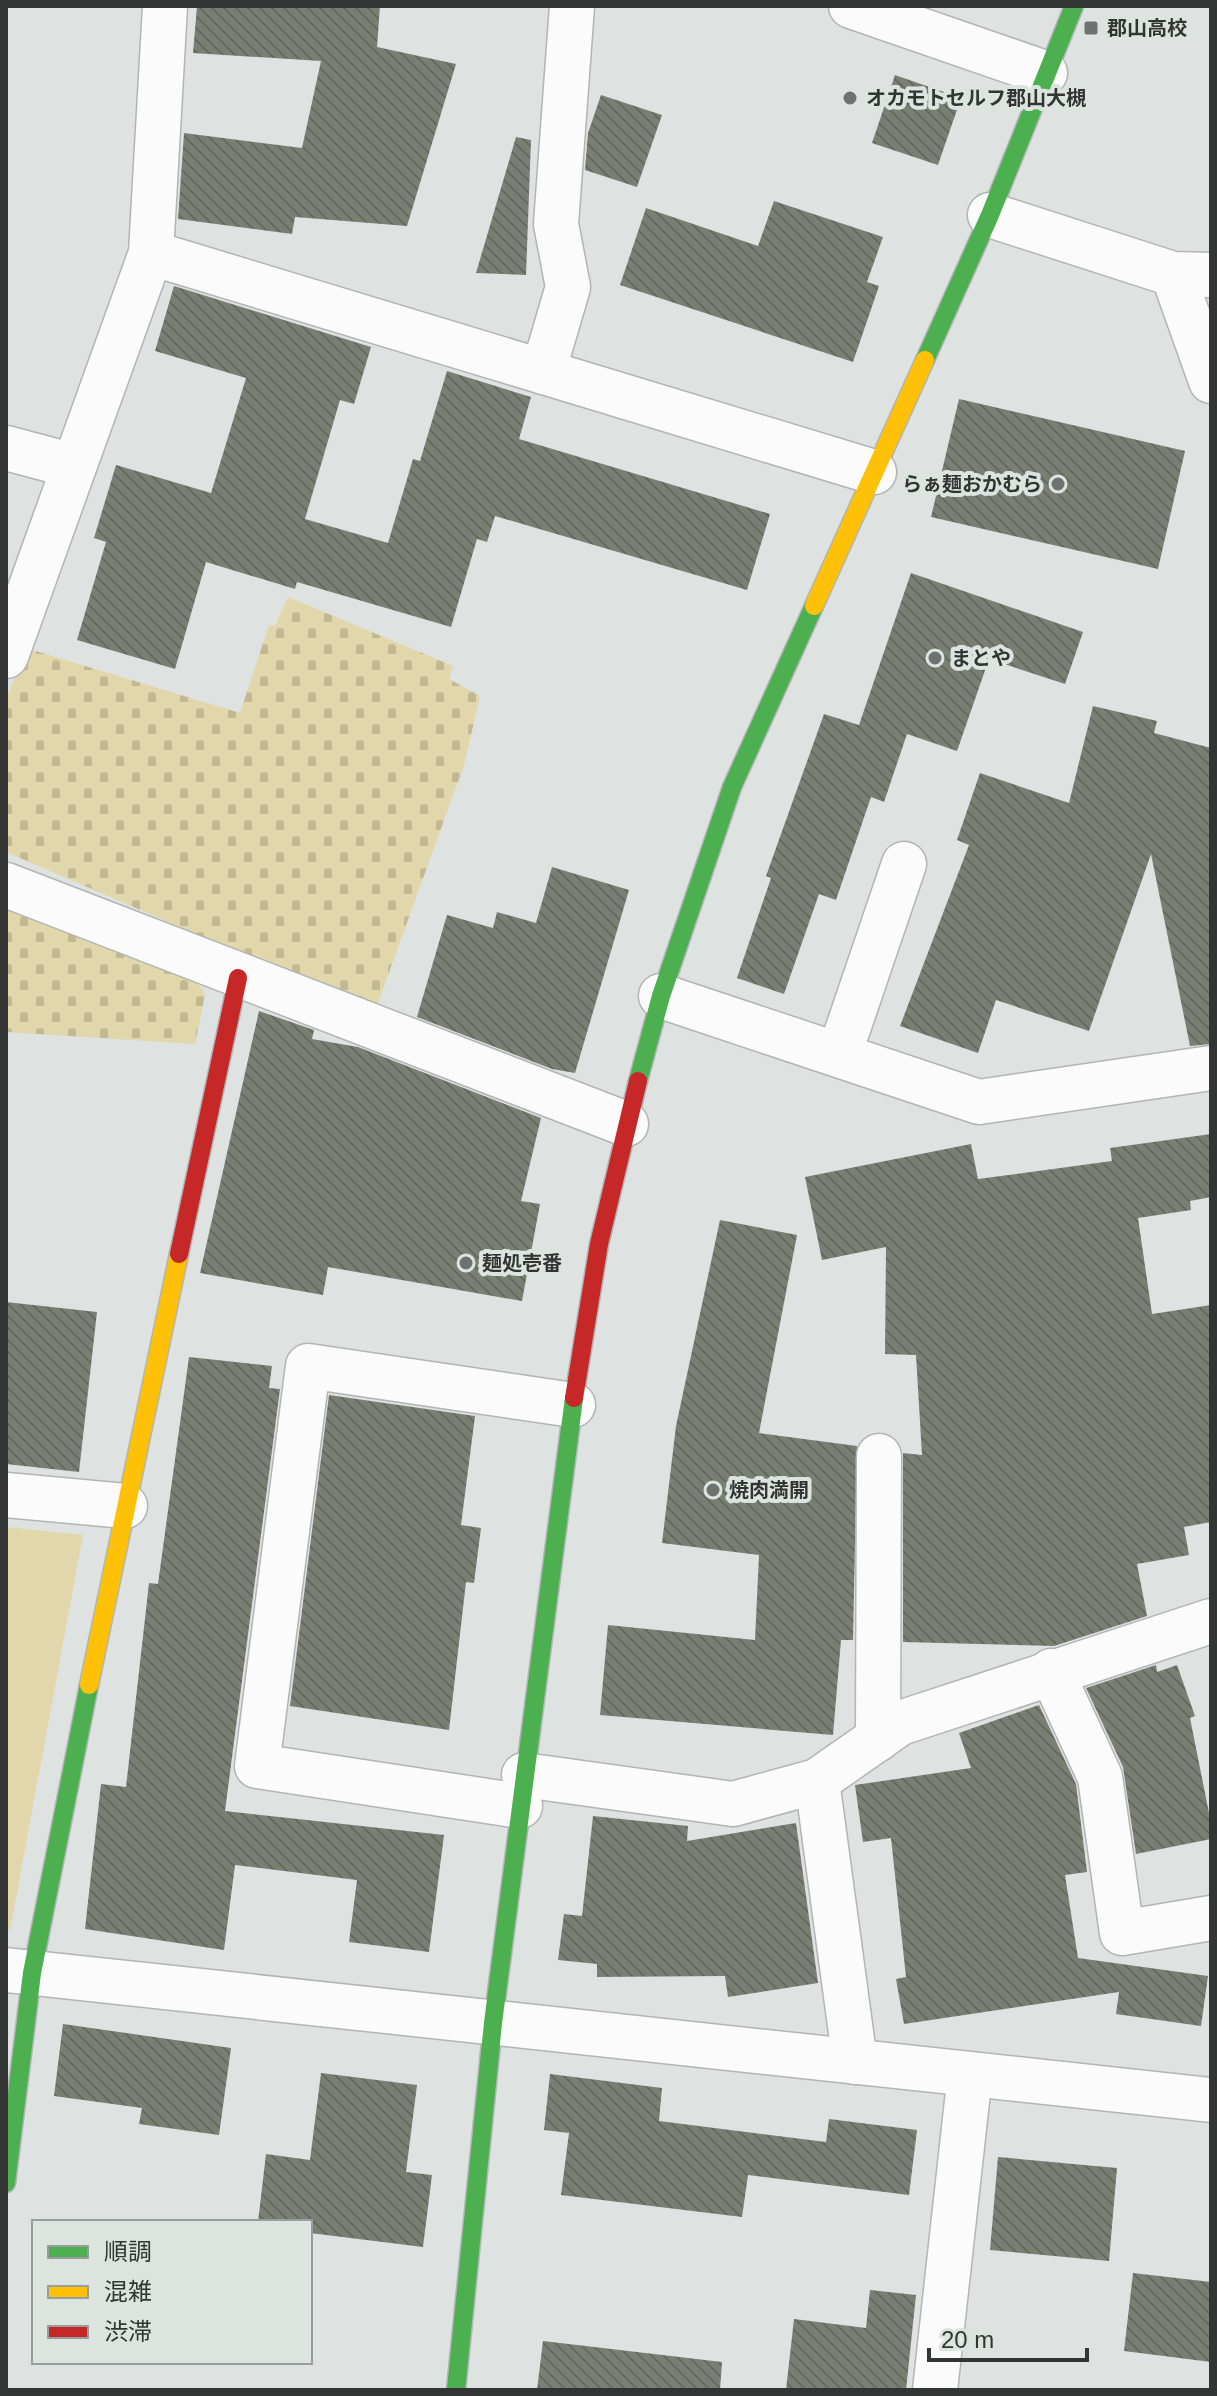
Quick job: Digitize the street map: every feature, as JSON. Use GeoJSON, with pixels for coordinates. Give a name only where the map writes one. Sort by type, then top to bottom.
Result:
{"type":"FeatureCollection","features":[{"type":"Feature","properties":{"kind":"street"},"geometry":{"type":"LineString","coordinates":[[6,656],[151,253],[165,6]]}},
{"type":"Feature","properties":{"kind":"street"},"geometry":{"type":"LineString","coordinates":[[543,372],[568,287],[556,224],[572,6]]}},
{"type":"Feature","properties":{"kind":"street"},"geometry":{"type":"LineString","coordinates":[[851,6],[1045,73]]}},
{"type":"Feature","properties":{"kind":"street"},"geometry":{"type":"LineString","coordinates":[[456,2390],[493,2023],[573,1405],[599,1244],[626,1124],[661,996],[732,787],[990,215],[1074,6]]}},
{"type":"Feature","properties":{"kind":"street"},"geometry":{"type":"LineString","coordinates":[[990,215],[1192,274],[1211,381]]}},
{"type":"Feature","properties":{"kind":"street"},"geometry":{"type":"LineString","coordinates":[[151,253],[874,472]]}},
{"type":"Feature","properties":{"kind":"street"},"geometry":{"type":"LineString","coordinates":[[6,448],[74,466]]}},
{"type":"Feature","properties":{"kind":"street"},"geometry":{"type":"LineString","coordinates":[[839,1055],[904,864]]}},
{"type":"Feature","properties":{"kind":"street"},"geometry":{"type":"LineString","coordinates":[[6,885],[238,978],[626,1124]]}},
{"type":"Feature","properties":{"kind":"street"},"geometry":{"type":"LineString","coordinates":[[6,2183],[19,1971],[125,1506],[238,978]]}},
{"type":"Feature","properties":{"kind":"street"},"geometry":{"type":"LineString","coordinates":[[661,996],[979,1102],[1211,1068]]}},
{"type":"Feature","properties":{"kind":"street"},"geometry":{"type":"LineString","coordinates":[[573,1405],[308,1366],[257,1766],[522,1790],[733,1804],[817,1781],[900,1723],[1211,1621]]}},
{"type":"Feature","properties":{"kind":"street"},"geometry":{"type":"LineString","coordinates":[[878,1739],[879,1456]]}},
{"type":"Feature","properties":{"kind":"street"},"geometry":{"type":"LineString","coordinates":[[6,1495],[125,1506]]}},
{"type":"Feature","properties":{"kind":"street"},"geometry":{"type":"LineString","coordinates":[[1051,1671],[1100,1777],[1122,1933],[1211,1918]]}},
{"type":"Feature","properties":{"kind":"street"},"geometry":{"type":"LineString","coordinates":[[817,1781],[855,2062]]}},
{"type":"Feature","properties":{"kind":"street"},"geometry":{"type":"LineString","coordinates":[[19,1971],[1211,2100]]}},
{"type":"Feature","properties":{"kind":"street"},"geometry":{"type":"LineString","coordinates":[[935,2390],[970,2074]]}},
{"type":"Feature","properties":{"kind":"green space"},"geometry":{"type":"Polygon","coordinates":[[[288,597],[453,666],[449,679],[480,696],[464,765],[375,1011],[6,852],[6,700],[26,648],[240,713],[269,625],[275,626],[288,597]]]}},
{"type":"Feature","properties":{"kind":"green space"},"geometry":{"type":"Polygon","coordinates":[[[6,910],[193,974],[205,995],[195,1044],[6,1032],[6,910]]]}},
{"type":"Feature","properties":{"kind":"green space"},"geometry":{"type":"Polygon","coordinates":[[[6,1527],[83,1535],[10,1930],[6,1929],[6,1527]]]}},
{"type":"Feature","properties":{"kind":"building"},"geometry":{"type":"Polygon","coordinates":[[[197,6],[380,6],[377,47],[456,64],[407,226],[295,217],[292,234],[178,219],[184,133],[302,148],[321,61],[193,53],[197,6]]]}},
{"type":"Feature","properties":{"kind":"building"},"geometry":{"type":"Polygon","coordinates":[[[895,75],[961,98],[938,165],[872,143],[895,75]]]}},
{"type":"Feature","properties":{"kind":"building"},"geometry":{"type":"Polygon","coordinates":[[[601,95],[662,115],[637,187],[585,170],[588,133],[601,95]]]}},
{"type":"Feature","properties":{"kind":"building"},"geometry":{"type":"Polygon","coordinates":[[[516,137],[531,140],[526,275],[476,273],[516,137]]]}},
{"type":"Feature","properties":{"kind":"building"},"geometry":{"type":"Polygon","coordinates":[[[774,201],[883,237],[867,282],[879,286],[853,362],[620,285],[646,208],[758,246],[774,201]]]}},
{"type":"Feature","properties":{"kind":"building"},"geometry":{"type":"Polygon","coordinates":[[[174,286],[371,347],[354,404],[340,400],[305,519],[388,543],[413,459],[420,461],[447,371],[531,397],[519,439],[770,514],[747,590],[495,516],[487,542],[477,539],[451,627],[297,582],[295,589],[206,562],[175,669],[77,640],[106,542],[94,538],[116,465],[211,493],[246,378],[155,351],[174,286]]]}},
{"type":"Feature","properties":{"kind":"building","name":"らぁ麺おかむら"},"geometry":{"type":"Polygon","coordinates":[[[959,399],[1185,451],[1158,569],[931,517],[959,399]]]}},
{"type":"Feature","properties":{"kind":"building"},"geometry":{"type":"Polygon","coordinates":[[[911,573],[1083,632],[1065,684],[989,659],[957,751],[907,734],[884,802],[871,797],[836,900],[819,894],[784,994],[737,978],[771,878],[766,876],[824,714],[859,725],[911,573]]]}},
{"type":"Feature","properties":{"kind":"building"},"geometry":{"type":"Polygon","coordinates":[[[1093,706],[1157,721],[1154,733],[1211,748],[1211,1044],[1190,1046],[1151,854],[1089,1031],[996,1000],[978,1053],[900,1026],[969,845],[957,840],[980,773],[1069,803],[1093,706]]]}},
{"type":"Feature","properties":{"kind":"building"},"geometry":{"type":"Polygon","coordinates":[[[552,867],[629,890],[575,1073],[552,1069],[417,1017],[447,915],[493,928],[497,912],[536,923],[552,867]]]}},
{"type":"Feature","properties":{"kind":"building"},"geometry":{"type":"Polygon","coordinates":[[[259,1011],[314,1030],[312,1039],[358,1047],[541,1118],[521,1201],[540,1204],[522,1301],[328,1267],[323,1295],[200,1273],[259,1011]]]}},
{"type":"Feature","properties":{"kind":"building"},"geometry":{"type":"Polygon","coordinates":[[[1211,1134],[1211,1197],[1190,1201],[1191,1210],[1138,1218],[1152,1314],[1211,1305],[1211,1522],[1184,1527],[1189,1555],[1137,1564],[1147,1616],[1054,1646],[903,1642],[903,1453],[922,1455],[916,1355],[885,1354],[886,1247],[822,1260],[805,1177],[971,1144],[978,1179],[1112,1161],[1110,1148],[1211,1134]]]}},
{"type":"Feature","properties":{"kind":"building"},"geometry":{"type":"Polygon","coordinates":[[[720,1220],[797,1235],[759,1433],[857,1446],[853,1640],[841,1640],[833,1735],[600,1715],[608,1625],[755,1640],[759,1555],[662,1543],[676,1426],[720,1220]]]}},
{"type":"Feature","properties":{"kind":"building"},"geometry":{"type":"Polygon","coordinates":[[[6,1302],[97,1312],[79,1472],[6,1464],[6,1302]]]}},
{"type":"Feature","properties":{"kind":"building"},"geometry":{"type":"Polygon","coordinates":[[[189,1357],[272,1366],[269,1388],[280,1389],[225,1811],[444,1835],[429,1952],[349,1942],[357,1880],[235,1865],[224,1950],[85,1929],[101,1784],[126,1787],[149,1583],[158,1584],[189,1357]]]}},
{"type":"Feature","properties":{"kind":"building"},"geometry":{"type":"Polygon","coordinates":[[[329,1395],[475,1416],[461,1525],[481,1528],[474,1583],[466,1582],[449,1730],[290,1706],[329,1395]]]}},
{"type":"Feature","properties":{"kind":"building"},"geometry":{"type":"Polygon","coordinates":[[[1156,1665],[1157,1672],[1177,1665],[1195,1716],[1190,1718],[1211,1823],[1211,1839],[1136,1854],[1123,1767],[1086,1688],[1156,1665]]]}},
{"type":"Feature","properties":{"kind":"building"},"geometry":{"type":"Polygon","coordinates":[[[1039,1705],[1076,1784],[1087,1872],[1065,1875],[1078,1958],[1208,1976],[1201,2026],[1116,2014],[1119,1992],[904,2024],[896,1979],[906,1977],[891,1838],[863,1842],[855,1785],[971,1768],[959,1733],[1039,1705]]]}},
{"type":"Feature","properties":{"kind":"building"},"geometry":{"type":"Polygon","coordinates":[[[593,1816],[688,1826],[687,1841],[796,1823],[818,1983],[728,1997],[725,1976],[597,1977],[597,1964],[558,1960],[564,1914],[582,1916],[593,1816]]]}},
{"type":"Feature","properties":{"kind":"building"},"geometry":{"type":"Polygon","coordinates":[[[63,2024],[231,2048],[219,2135],[139,2124],[142,2108],[54,2096],[63,2024]]]}},
{"type":"Feature","properties":{"kind":"building"},"geometry":{"type":"Polygon","coordinates":[[[321,2073],[417,2085],[406,2172],[432,2175],[423,2247],[312,2233],[312,2220],[258,2220],[266,2154],[310,2160],[321,2073]]]}},
{"type":"Feature","properties":{"kind":"building"},"geometry":{"type":"Polygon","coordinates":[[[550,2074],[662,2088],[659,2121],[826,2142],[829,2119],[917,2130],[909,2195],[748,2175],[742,2217],[561,2195],[569,2133],[544,2130],[550,2074]]]}},
{"type":"Feature","properties":{"kind":"building"},"geometry":{"type":"Polygon","coordinates":[[[998,2157],[1117,2168],[1109,2261],[990,2250],[998,2157]]]}},
{"type":"Feature","properties":{"kind":"building"},"geometry":{"type":"Polygon","coordinates":[[[1133,2273],[1211,2282],[1211,2362],[1124,2351],[1133,2273]]]}},
{"type":"Feature","properties":{"kind":"building"},"geometry":{"type":"Polygon","coordinates":[[[870,2290],[916,2295],[906,2390],[786,2390],[794,2319],[866,2328],[870,2290]]]}},
{"type":"Feature","properties":{"kind":"building"},"geometry":{"type":"Polygon","coordinates":[[[543,2341],[722,2362],[720,2390],[537,2390],[543,2341]]]}},
{"type":"Feature","properties":{"kind":"traffic: fast"},"geometry":{"type":"LineString","coordinates":[[925,360],[990,215],[1074,6]]}},
{"type":"Feature","properties":{"kind":"traffic: fast"},"geometry":{"type":"LineString","coordinates":[[638,1081],[661,996],[732,787],[814,606]]}},
{"type":"Feature","properties":{"kind":"traffic: fast"},"geometry":{"type":"LineString","coordinates":[[456,2390],[493,2023],[574,1398]]}},
{"type":"Feature","properties":{"kind":"traffic: fast"},"geometry":{"type":"LineString","coordinates":[[6,2183],[32,1973],[89,1685]]}},
{"type":"Feature","properties":{"kind":"traffic: slow"},"geometry":{"type":"LineString","coordinates":[[814,606],[925,360]]}},
{"type":"Feature","properties":{"kind":"traffic: slow"},"geometry":{"type":"LineString","coordinates":[[89,1685],[179,1254]]}},
{"type":"Feature","properties":{"kind":"traffic: jam"},"geometry":{"type":"LineString","coordinates":[[179,1254],[238,978]]}},
{"type":"Feature","properties":{"kind":"traffic: jam"},"geometry":{"type":"LineString","coordinates":[[574,1398],[599,1244],[638,1081]]}},
{"type":"Feature","properties":{"kind":"place","name":"郡山高校"},"geometry":{"type":"Point","coordinates":[1091,28]}},
{"type":"Feature","properties":{"kind":"place","name":"オカモトセルフ郡山大槻"},"geometry":{"type":"Point","coordinates":[850,98]}},
{"type":"Feature","properties":{"kind":"place","name":"らぁ麺おかむら"},"geometry":{"type":"Point","coordinates":[1058,484]}},
{"type":"Feature","properties":{"kind":"place","name":"まとや"},"geometry":{"type":"Point","coordinates":[935,658]}},
{"type":"Feature","properties":{"kind":"place","name":"麺処壱番"},"geometry":{"type":"Point","coordinates":[466,1263]}},
{"type":"Feature","properties":{"kind":"place","name":"焼肉満開"},"geometry":{"type":"Point","coordinates":[713,1490]}}]}
